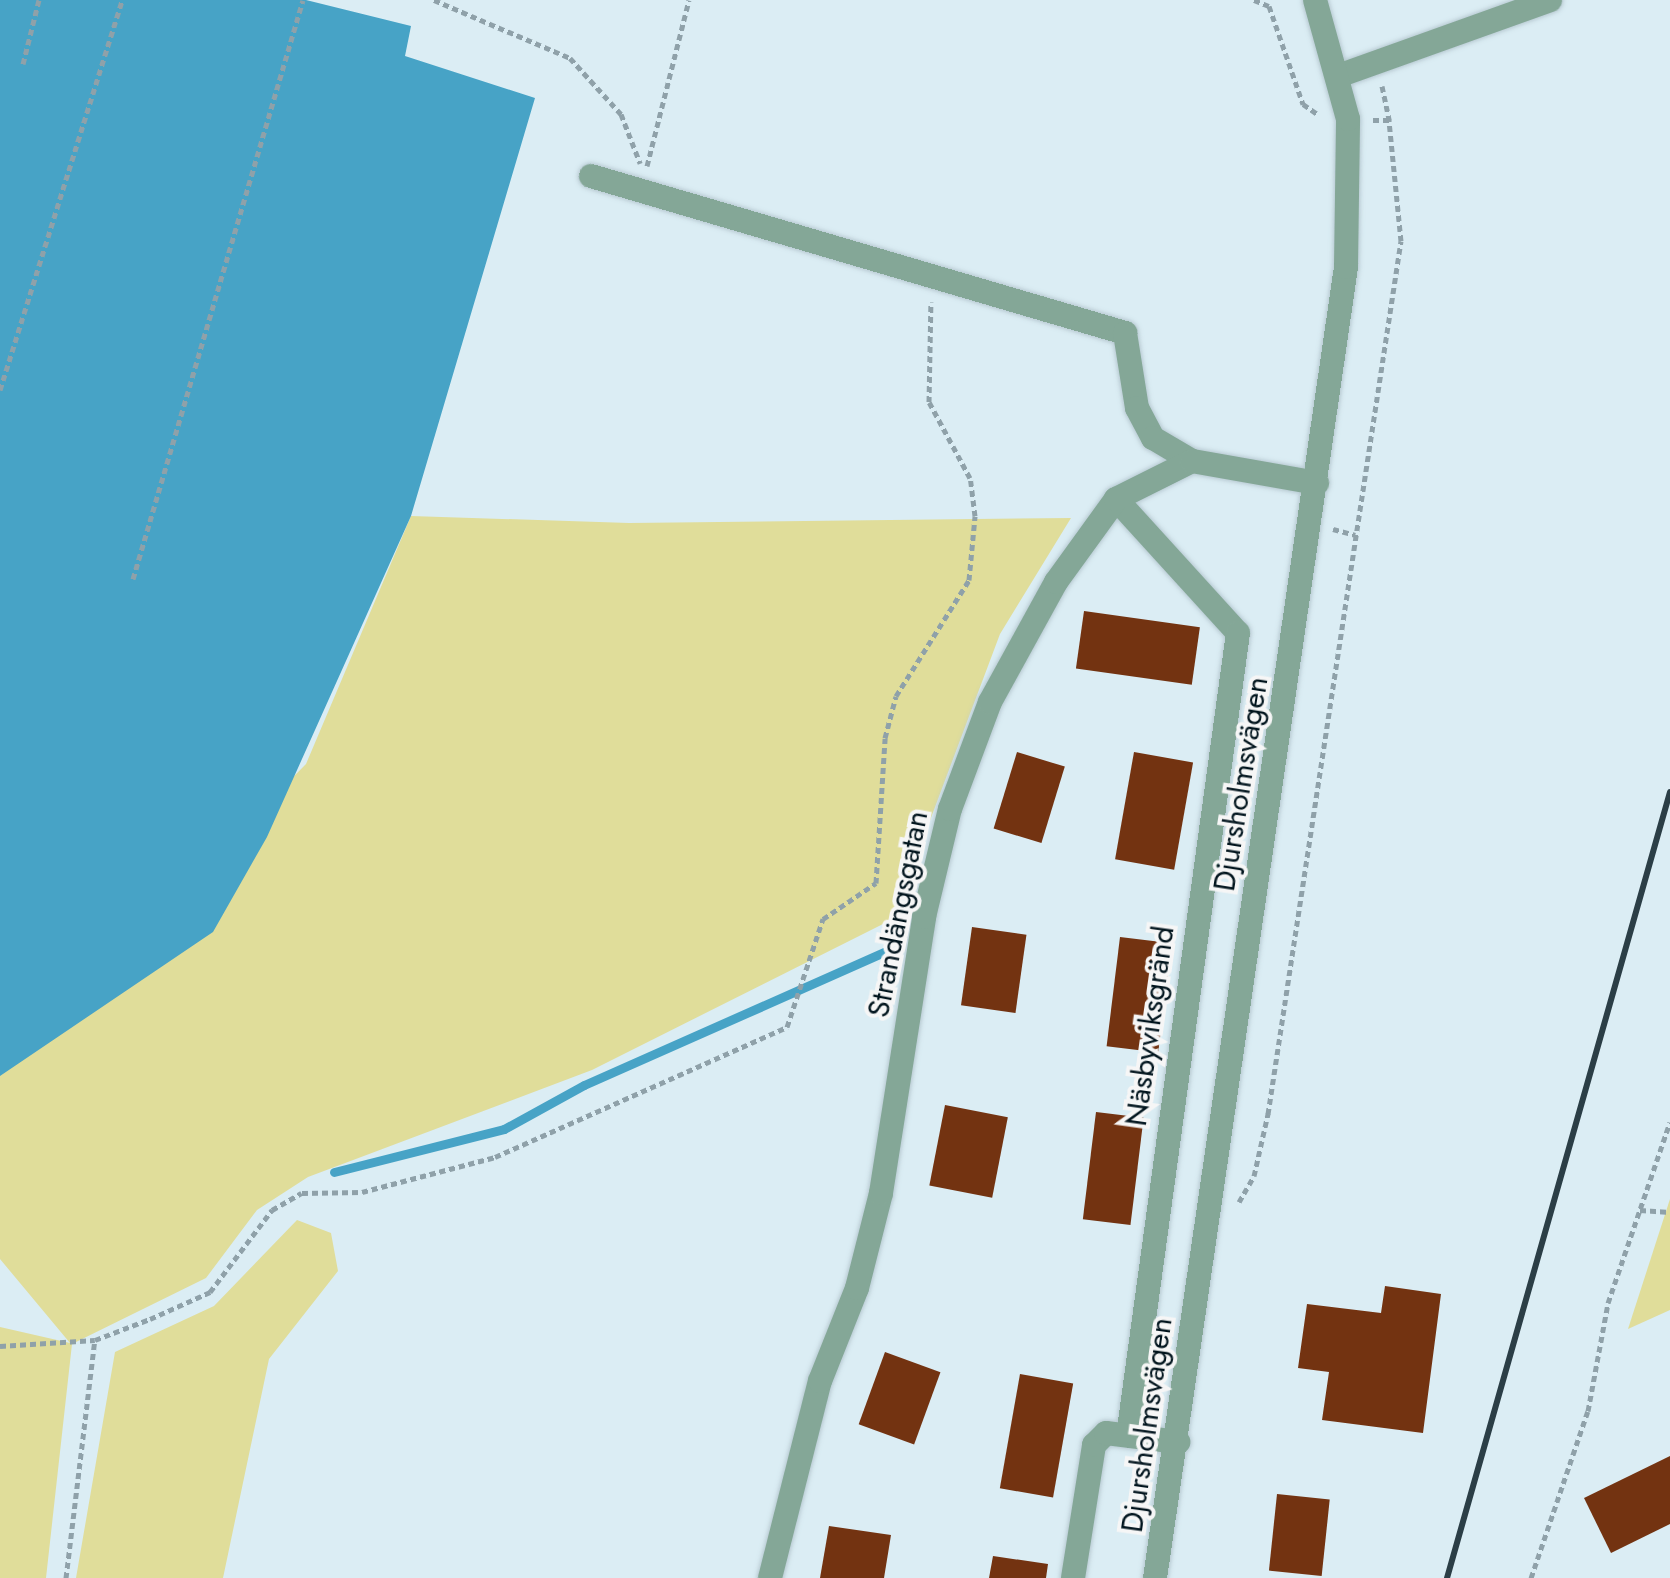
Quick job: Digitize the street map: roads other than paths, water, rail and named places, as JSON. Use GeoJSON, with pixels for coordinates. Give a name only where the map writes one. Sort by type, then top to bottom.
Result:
{"type":"FeatureCollection","features":[{"type":"Feature","properties":{"kind":"street","name":"Djursholmsvägen"},"geometry":{"type":"LineString","coordinates":[[1155,1578],[1178,1442],[1346,267],[1348,119],[1341,75],[1315,0]]}},
{"type":"Feature","properties":{"kind":"street"},"geometry":{"type":"LineString","coordinates":[[1341,75],[1378,66],[1550,0]]}},
{"type":"Feature","properties":{"kind":"street"},"geometry":{"type":"LineString","coordinates":[[591,176],[1125,333],[1137,408],[1153,438],[1192,461],[1317,483]]}},
{"type":"Feature","properties":{"kind":"street","name":"Strandängsgatan"},"geometry":{"type":"LineString","coordinates":[[770,1578],[816,1396],[857,1288],[881,1193],[924,917],[950,809],[990,702],[1056,582],[1116,499],[1192,461]]}},
{"type":"Feature","properties":{"kind":"street","name":"Näsbyviksgränd"},"geometry":{"type":"LineString","coordinates":[[1116,499],[1238,633],[1128,1436]]}},
{"type":"Feature","properties":{"kind":"street"},"geometry":{"type":"LineString","coordinates":[[1073,1578],[1094,1445],[1106,1433],[1178,1442]]}},
{"type":"Feature","properties":{"kind":"water"},"geometry":{"type":"Polygon","coordinates":[[[0,0],[306,0],[411,26],[405,56],[535,98],[411,516],[267,837],[213,932],[0,1076],[0,0]]]}},
{"type":"Feature","properties":{"kind":"waterway"},"geometry":{"type":"LineString","coordinates":[[334,1172],[504,1129],[584,1085],[889,950]]}},
{"type":"Feature","properties":{"kind":"railway"},"geometry":{"type":"LineString","coordinates":[[1447,1578],[1670,792]]}}]}
